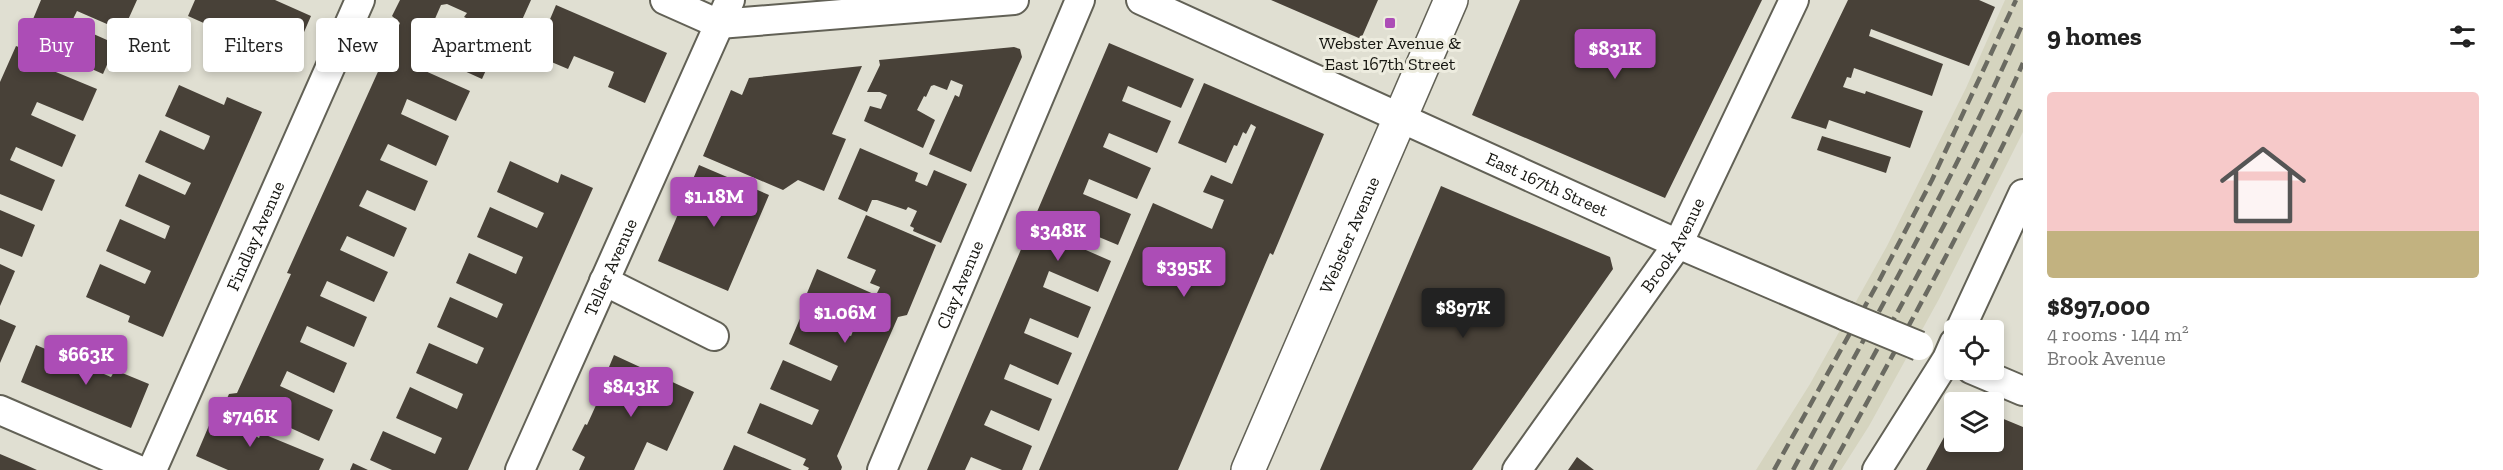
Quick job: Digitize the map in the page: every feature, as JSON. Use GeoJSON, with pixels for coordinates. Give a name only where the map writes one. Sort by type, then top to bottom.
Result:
{"type":"FeatureCollection","features":[{"type":"Feature","properties":{"kind":"main road","name":"Webster Avenue"},"geometry":{"type":"LineString","coordinates":[[1248,470],[1451,0]]}},
{"type":"Feature","properties":{"kind":"street","name":"Findlay Avenue"},"geometry":{"type":"LineString","coordinates":[[152,470],[360,0]]}},
{"type":"Feature","properties":{"kind":"street"},"geometry":{"type":"LineString","coordinates":[[665,0],[724,12],[1014,0]]}},
{"type":"Feature","properties":{"kind":"street","name":"Clay Avenue"},"geometry":{"type":"LineString","coordinates":[[882,470],[1080,0]]}},
{"type":"Feature","properties":{"kind":"street","name":"East 167th Street"},"geometry":{"type":"LineString","coordinates":[[1141,0],[1678,244],[1918,346],[1944,354]]}},
{"type":"Feature","properties":{"kind":"street","name":"Brook Avenue"},"geometry":{"type":"LineString","coordinates":[[1517,470],[1678,244],[1794,0]]}},
{"type":"Feature","properties":{"kind":"street","name":"Teller Avenue"},"geometry":{"type":"LineString","coordinates":[[520,470],[724,12]]}},
{"type":"Feature","properties":{"kind":"street"},"geometry":{"type":"LineString","coordinates":[[1965,320],[2023,194]]}},
{"type":"Feature","properties":{"kind":"street"},"geometry":{"type":"LineString","coordinates":[[604,280],[714,336]]}},
{"type":"Feature","properties":{"kind":"street"},"geometry":{"type":"LineString","coordinates":[[1878,470],[1944,376]]}},
{"type":"Feature","properties":{"kind":"street","name":"East 167th Street"},"geometry":{"type":"LineString","coordinates":[[2001,380],[2023,391]]}},
{"type":"Feature","properties":{"kind":"street"},"geometry":{"type":"LineString","coordinates":[[0,410],[139,470]]}},
{"type":"Feature","properties":{"kind":"shaded area"},"geometry":{"type":"Polygon","coordinates":[[[2005,0],[2023,0],[2023,132],[1939,299],[1869,426],[1841,470],[1756,470],[1810,384],[1887,246],[1966,88],[2005,0]]]}},
{"type":"Feature","properties":{"kind":"building"},"geometry":{"type":"Polygon","coordinates":[[[41,0],[137,0],[129,18],[107,18],[107,24],[77,11],[74,18],[34,18],[41,0]]]}},
{"type":"Feature","properties":{"kind":"building"},"geometry":{"type":"Polygon","coordinates":[[[195,0],[275,0],[311,16],[304,32],[304,18],[203,18],[203,23],[188,16],[195,0]]]}},
{"type":"Feature","properties":{"kind":"building"},"geometry":{"type":"Polygon","coordinates":[[[400,0],[531,0],[523,18],[466,18],[464,17],[467,13],[447,4],[441,5],[435,18],[411,18],[411,72],[427,72],[470,91],[456,121],[407,99],[401,114],[449,136],[436,166],[388,144],[380,160],[428,181],[415,211],[367,190],[359,206],[407,228],[394,257],[347,236],[340,250],[388,272],[374,302],[327,281],[320,296],[367,317],[354,347],[307,326],[300,342],[347,363],[334,393],[287,371],[280,386],[333,410],[319,441],[260,414],[256,424],[222,409],[229,394],[237,393],[291,274],[287,273],[378,72],[399,72],[400,23],[399,18],[392,16],[400,0]]]}},
{"type":"Feature","properties":{"kind":"building"},"geometry":{"type":"Polygon","coordinates":[[[1271,0],[1378,0],[1361,39],[1271,0]]]}},
{"type":"Feature","properties":{"kind":"building"},"geometry":{"type":"Polygon","coordinates":[[[1520,0],[1762,0],[1665,198],[1472,115],[1520,0]]]}},
{"type":"Feature","properties":{"kind":"building"},"geometry":{"type":"Polygon","coordinates":[[[1848,0],[1979,0],[1995,7],[1969,66],[1871,29],[1869,36],[1943,64],[1932,96],[1854,68],[1851,78],[1847,77],[1843,87],[1865,94],[1866,91],[1923,111],[1910,148],[1829,120],[1826,129],[1791,118],[1848,0]]]}},
{"type":"Feature","properties":{"kind":"building"},"geometry":{"type":"Polygon","coordinates":[[[556,5],[667,53],[645,103],[608,87],[614,72],[574,56],[568,69],[553,63],[553,18],[551,18],[556,5]]]}},
{"type":"Feature","properties":{"kind":"building"},"geometry":{"type":"Polygon","coordinates":[[[95,35],[107,40],[107,65],[103,74],[95,70],[95,35]]]}},
{"type":"Feature","properties":{"kind":"building"},"geometry":{"type":"Polygon","coordinates":[[[1109,43],[1194,79],[1181,108],[1128,86],[1122,101],[1171,121],[1157,153],[1109,133],[1103,147],[1151,168],[1137,199],[1089,179],[1083,194],[1131,214],[1118,245],[1070,225],[1063,240],[1111,261],[1098,292],[1049,271],[1043,287],[1091,307],[1078,338],[1030,318],[1024,333],[1072,353],[1058,385],[1010,364],[1004,379],[1052,399],[1039,431],[991,410],[984,425],[1032,446],[1022,470],[1002,470],[971,457],[965,470],[927,470],[1109,43]]]}},
{"type":"Feature","properties":{"kind":"building"},"geometry":{"type":"Polygon","coordinates":[[[16,46],[18,47],[18,72],[56,72],[97,89],[83,121],[37,102],[31,115],[76,135],[62,167],[16,147],[10,160],[55,180],[42,211],[0,194],[0,82],[16,46]]]}},
{"type":"Feature","properties":{"kind":"building"},"geometry":{"type":"Polygon","coordinates":[[[1014,47],[1020,49],[1022,57],[971,172],[929,154],[955,95],[959,97],[963,85],[951,80],[947,90],[934,85],[931,86],[926,97],[924,96],[917,110],[935,120],[923,148],[864,121],[870,106],[881,109],[887,95],[880,92],[867,92],[880,65],[879,60],[1014,47]]]}},
{"type":"Feature","properties":{"kind":"building"},"geometry":{"type":"Polygon","coordinates":[[[862,66],[832,134],[846,139],[824,191],[798,180],[783,190],[703,156],[731,90],[742,95],[749,78],[862,66]]]}},
{"type":"Feature","properties":{"kind":"building"},"geometry":{"type":"Polygon","coordinates":[[[467,72],[485,72],[482,79],[467,72]]]}},
{"type":"Feature","properties":{"kind":"building"},"geometry":{"type":"Polygon","coordinates":[[[1204,83],[1324,134],[1273,255],[1270,253],[1178,470],[1039,470],[1153,203],[1212,229],[1224,200],[1203,192],[1211,175],[1232,184],[1256,127],[1251,124],[1246,134],[1243,132],[1226,163],[1178,143],[1204,83]]]}},
{"type":"Feature","properties":{"kind":"building"},"geometry":{"type":"Polygon","coordinates":[[[179,85],[224,105],[227,97],[262,112],[163,337],[128,322],[130,316],[86,297],[100,264],[145,284],[151,271],[106,251],[120,219],[165,239],[170,226],[125,206],[139,174],[185,195],[191,183],[145,162],[160,130],[204,150],[208,142],[210,136],[165,116],[179,85]]]}},
{"type":"Feature","properties":{"kind":"building"},"geometry":{"type":"Polygon","coordinates":[[[1822,136],[1891,157],[1886,173],[1817,150],[1822,136]]]}},
{"type":"Feature","properties":{"kind":"building"},"geometry":{"type":"Polygon","coordinates":[[[860,148],[918,173],[915,181],[927,186],[934,170],[967,184],[941,243],[913,231],[914,228],[910,226],[917,211],[908,207],[906,210],[872,200],[867,212],[838,199],[860,148]]]}},
{"type":"Feature","properties":{"kind":"building"},"geometry":{"type":"Polygon","coordinates":[[[510,161],[558,183],[561,174],[593,188],[468,470],[392,470],[370,460],[383,431],[435,454],[442,438],[396,418],[410,387],[457,409],[463,394],[416,373],[429,343],[477,364],[484,348],[437,327],[450,297],[497,318],[503,304],[456,283],[469,253],[516,274],[523,257],[477,237],[490,207],[537,228],[544,213],[497,192],[510,161]]]}},
{"type":"Feature","properties":{"kind":"building"},"geometry":{"type":"Polygon","coordinates":[[[699,165],[769,195],[728,291],[658,261],[699,165]]]}},
{"type":"Feature","properties":{"kind":"building"},"geometry":{"type":"Polygon","coordinates":[[[1441,186],[1610,257],[1613,269],[1472,470],[1320,470],[1441,186]]]}},
{"type":"Feature","properties":{"kind":"building"},"geometry":{"type":"Polygon","coordinates":[[[0,210],[35,225],[22,257],[0,248],[0,210]]]}},
{"type":"Feature","properties":{"kind":"building"},"geometry":{"type":"Polygon","coordinates":[[[866,215],[936,245],[907,315],[898,317],[837,456],[841,470],[808,470],[809,468],[803,465],[806,459],[747,433],[760,403],[812,425],[819,410],[770,389],[783,360],[831,381],[838,366],[789,344],[802,314],[851,336],[857,321],[805,298],[817,269],[876,295],[880,287],[870,283],[876,270],[847,258],[866,215]]]}},
{"type":"Feature","properties":{"kind":"building"},"geometry":{"type":"Polygon","coordinates":[[[0,264],[15,271],[0,306],[0,264]]]}},
{"type":"Feature","properties":{"kind":"building"},"geometry":{"type":"Polygon","coordinates":[[[0,319],[16,326],[0,363],[0,319]]]}},
{"type":"Feature","properties":{"kind":"building"},"geometry":{"type":"Polygon","coordinates":[[[36,345],[111,377],[115,370],[149,384],[131,428],[21,382],[36,345]]]}},
{"type":"Feature","properties":{"kind":"building"},"geometry":{"type":"Polygon","coordinates":[[[614,355],[694,392],[667,451],[647,442],[634,470],[579,470],[585,457],[572,450],[585,424],[587,425],[607,381],[604,379],[614,355]]]}},
{"type":"Feature","properties":{"kind":"building"},"geometry":{"type":"Polygon","coordinates":[[[216,409],[254,425],[251,432],[259,438],[261,433],[324,459],[319,470],[228,470],[196,456],[216,409]]]}},
{"type":"Feature","properties":{"kind":"building"},"geometry":{"type":"Polygon","coordinates":[[[2004,419],[2023,427],[2023,470],[1926,470],[1944,437],[1944,452],[2004,452],[2004,419]]]}},
{"type":"Feature","properties":{"kind":"building"},"geometry":{"type":"Polygon","coordinates":[[[734,445],[792,470],[723,470],[734,445]]]}},
{"type":"Feature","properties":{"kind":"building"},"geometry":{"type":"Polygon","coordinates":[[[0,454],[26,465],[37,470],[0,470],[0,454]]]}},
{"type":"Feature","properties":{"kind":"building"},"geometry":{"type":"Polygon","coordinates":[[[1577,457],[1594,470],[1568,470],[1577,457]]]}},
{"type":"Feature","properties":{"kind":"building"},"geometry":{"type":"Polygon","coordinates":[[[353,463],[368,470],[350,470],[353,463]]]}},
{"type":"Feature","properties":{"kind":"railway"},"geometry":{"type":"LineString","coordinates":[[1774,470],[1932,180],[2016,0]]}},
{"type":"Feature","properties":{"kind":"railway"},"geometry":{"type":"LineString","coordinates":[[1793,470],[1970,137],[2023,23]]}},
{"type":"Feature","properties":{"kind":"railway"},"geometry":{"type":"LineString","coordinates":[[1811,470],[1948,218],[2023,63]]}},
{"type":"Feature","properties":{"kind":"railway"},"geometry":{"type":"LineString","coordinates":[[1830,470],[1953,243],[2023,104]]}},
{"type":"Feature","properties":{"kind":"place","name":"Webster Avenue & East 167th Street"},"geometry":{"type":"Point","coordinates":[1390,23]}}]}
